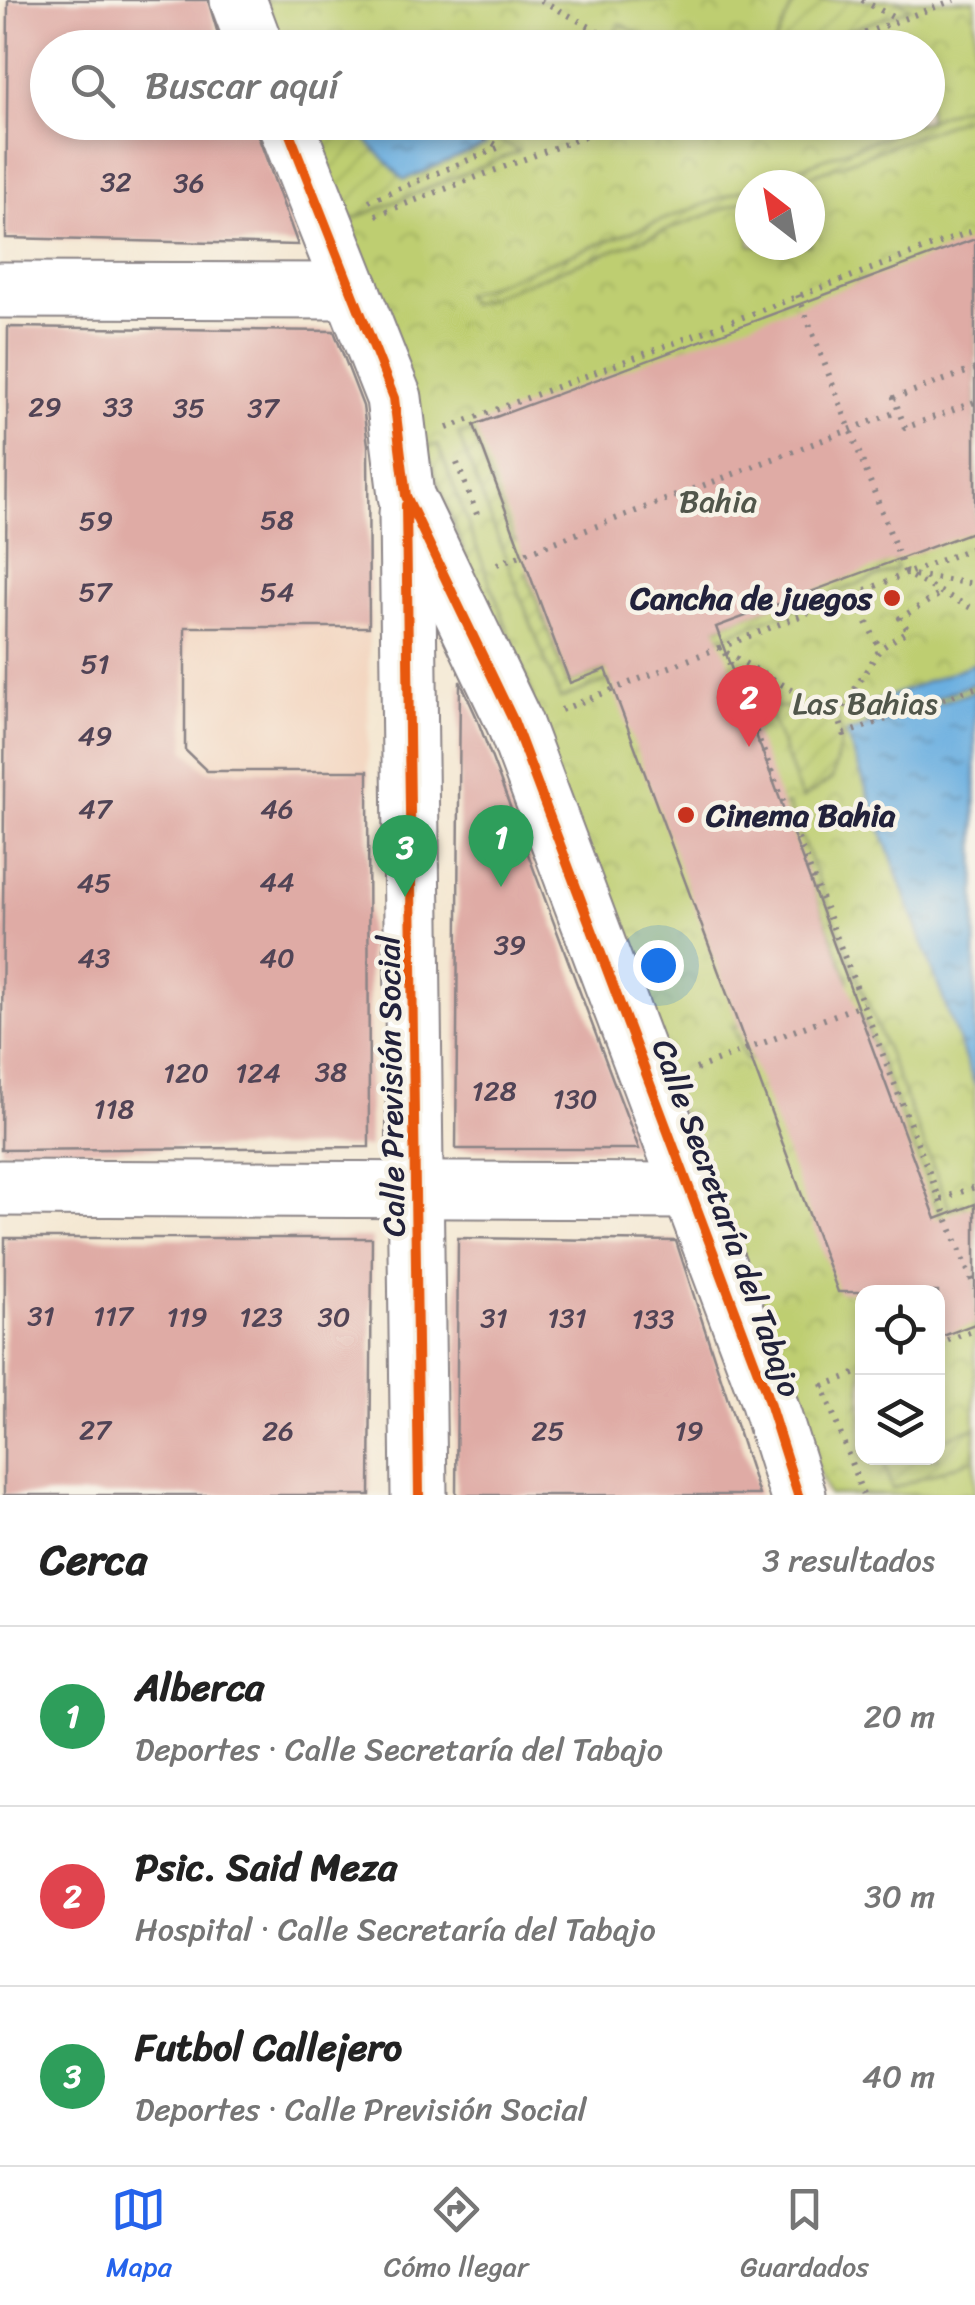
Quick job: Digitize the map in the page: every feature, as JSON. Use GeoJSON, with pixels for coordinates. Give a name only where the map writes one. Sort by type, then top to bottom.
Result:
{"type":"FeatureCollection","features":[{"type":"Feature","properties":{"kind":"street"},"geometry":{"type":"LineString","coordinates":[[238,0],[249,30]]}},
{"type":"Feature","properties":{"kind":"street","name":"Calle Secretaría del Tabajo"},"geometry":{"type":"LineString","coordinates":[[293,140],[394,398],[406,496],[514,722],[691,1191],[798,1495]]}},
{"type":"Feature","properties":{"kind":"street"},"geometry":{"type":"LineString","coordinates":[[0,290],[352,291]]}},
{"type":"Feature","properties":{"kind":"street","name":"Calle Previsión Social"},"geometry":{"type":"LineString","coordinates":[[406,496],[420,1495]]}},
{"type":"Feature","properties":{"kind":"street"},"geometry":{"type":"LineString","coordinates":[[0,1188],[691,1191]]}},
{"type":"Feature","properties":{"kind":"path"},"geometry":{"type":"LineString","coordinates":[[541,0],[595,30]]}},
{"type":"Feature","properties":{"kind":"path"},"geometry":{"type":"LineString","coordinates":[[862,0],[898,20]]}},
{"type":"Feature","properties":{"kind":"path"},"geometry":{"type":"LineString","coordinates":[[872,30],[954,0]]}},
{"type":"Feature","properties":{"kind":"path"},"geometry":{"type":"LineString","coordinates":[[354,207],[500,147],[488,140]]}},
{"type":"Feature","properties":{"kind":"path"},"geometry":{"type":"LineString","coordinates":[[361,221],[575,140]]}},
{"type":"Feature","properties":{"kind":"path"},"geometry":{"type":"LineString","coordinates":[[444,429],[975,230]]}},
{"type":"Feature","properties":{"kind":"path"},"geometry":{"type":"LineString","coordinates":[[798,295],[906,574],[975,610]]}},
{"type":"Feature","properties":{"kind":"path"},"geometry":{"type":"LineString","coordinates":[[975,369],[894,398],[905,428],[975,402]]}},
{"type":"Feature","properties":{"kind":"path"},"geometry":{"type":"LineString","coordinates":[[496,564],[899,412]]}},
{"type":"Feature","properties":{"kind":"path"},"geometry":{"type":"LineString","coordinates":[[555,712],[722,650],[975,547]]}},
{"type":"Feature","properties":{"kind":"path"},"geometry":{"type":"LineString","coordinates":[[906,574],[975,584]]}},
{"type":"Feature","properties":{"kind":"path"},"geometry":{"type":"LineString","coordinates":[[838,716],[880,649],[908,630],[900,618],[942,593]]}},
{"type":"Feature","properties":{"kind":"path"},"geometry":{"type":"LineString","coordinates":[[853,594],[880,649]]}},
{"type":"Feature","properties":{"kind":"path"},"geometry":{"type":"LineString","coordinates":[[722,650],[838,716],[844,734],[975,688]]}},
{"type":"Feature","properties":{"kind":"path"},"geometry":{"type":"LineString","coordinates":[[722,650],[975,1289]]}},
{"type":"Feature","properties":{"kind":"path"},"geometry":{"type":"LineString","coordinates":[[695,1069],[863,1004]]}},
{"type":"Feature","properties":{"kind":"path"},"geometry":{"type":"LineString","coordinates":[[941,1199],[975,1187]]}},
{"type":"Feature","properties":{"kind":"path"},"geometry":{"type":"LineString","coordinates":[[945,1341],[975,1330]]}},
{"type":"Feature","properties":{"kind":"path"},"geometry":{"type":"LineString","coordinates":[[823,1386],[855,1375]]}},
{"type":"Feature","properties":{"kind":"shaded area"},"geometry":{"type":"Polygon","coordinates":[[[185,627],[369,627],[368,771],[185,771],[185,627]]]}},
{"type":"Feature","properties":{"kind":"green space","name":"Bahia"},"geometry":{"type":"Polygon","coordinates":[[[265,0],[975,0],[975,1495],[828,1495],[303,140],[945,140],[945,30],[277,30],[265,0]]]}},
{"type":"Feature","properties":{"kind":"green space"},"geometry":{"type":"Polygon","coordinates":[[[795,0],[895,0],[911,8],[850,30],[781,30],[795,0]]]}},
{"type":"Feature","properties":{"kind":"green space"},"geometry":{"type":"Polygon","coordinates":[[[975,102],[975,114],[945,125],[945,113],[975,102]]]}},
{"type":"Feature","properties":{"kind":"green space"},"geometry":{"type":"Polygon","coordinates":[[[309,140],[498,140],[519,151],[343,223],[309,140]]]}},
{"type":"Feature","properties":{"kind":"green space"},"geometry":{"type":"Polygon","coordinates":[[[874,140],[906,140],[825,171],[794,170],[874,140]]]}},
{"type":"Feature","properties":{"kind":"green space"},"geometry":{"type":"Polygon","coordinates":[[[735,193],[735,205],[470,304],[463,295],[735,193]]]}},
{"type":"Feature","properties":{"kind":"green space"},"geometry":{"type":"Polygon","coordinates":[[[798,309],[897,569],[560,699],[458,434],[472,432],[514,541],[820,424],[832,457],[526,573],[568,684],[880,564],[798,309]]]}},
{"type":"Feature","properties":{"kind":"green space"},"geometry":{"type":"Polygon","coordinates":[[[438,445],[533,696],[520,701],[425,447],[438,445]]]}},
{"type":"Feature","properties":{"kind":"green space"},"geometry":{"type":"Polygon","coordinates":[[[767,706],[827,711],[838,719],[842,738],[832,779],[802,799],[767,706]]]}},
{"type":"Feature","properties":{"kind":"green space"},"geometry":{"type":"Polygon","coordinates":[[[788,804],[950,1209],[963,1203],[975,1234],[975,1302],[862,1016],[746,1061],[733,1027],[849,981],[781,807],[788,804]]]}},
{"type":"Feature","properties":{"kind":"green space"},"geometry":{"type":"Polygon","coordinates":[[[975,1427],[975,1458],[892,1489],[885,1465],[945,1465],[945,1438],[975,1427]]]}},
{"type":"Feature","properties":{"kind":"water"},"geometry":{"type":"Polygon","coordinates":[[[366,140],[476,140],[486,145],[404,180],[366,140]]]}},
{"type":"Feature","properties":{"kind":"water"},"geometry":{"type":"Polygon","coordinates":[[[975,663],[975,683],[868,724],[862,707],[975,663]]]}},
{"type":"Feature","properties":{"kind":"water"},"geometry":{"type":"Polygon","coordinates":[[[975,691],[975,1086],[846,733],[975,691]]]}},
{"type":"Feature","properties":{"kind":"building"},"geometry":{"type":"Polygon","coordinates":[[[8,0],[208,0],[217,30],[30,30],[30,140],[260,140],[298,245],[6,238],[8,0]]]}},
{"type":"Feature","properties":{"kind":"building"},"geometry":{"type":"Polygon","coordinates":[[[975,239],[975,531],[716,627],[936,1219],[975,1204],[975,1324],[945,1335],[945,1285],[855,1285],[855,1292],[838,1292],[606,669],[570,683],[474,425],[975,239]]]}},
{"type":"Feature","properties":{"kind":"building"},"geometry":{"type":"Polygon","coordinates":[[[8,327],[334,331],[363,406],[368,445],[369,627],[185,627],[185,750],[207,771],[368,771],[369,1147],[1,1150],[8,327]]]}},
{"type":"Feature","properties":{"kind":"building"},"geometry":{"type":"Polygon","coordinates":[[[460,681],[476,716],[639,1149],[456,1149],[460,681]]]}},
{"type":"Feature","properties":{"kind":"building"},"geometry":{"type":"Polygon","coordinates":[[[5,1238],[372,1238],[370,1495],[4,1495],[5,1238]]]}},
{"type":"Feature","properties":{"kind":"building"},"geometry":{"type":"Polygon","coordinates":[[[458,1238],[676,1241],[759,1495],[456,1495],[458,1238]]]}},
{"type":"Feature","properties":{"kind":"cycle path"},"geometry":{"type":"LineString","coordinates":[[292,140],[394,398],[406,496],[514,722],[765,1390],[798,1495]]}},
{"type":"Feature","properties":{"kind":"cycle path"},"geometry":{"type":"LineString","coordinates":[[406,505],[419,1495]]}},
{"type":"Feature","properties":{"kind":"place","name":"Cancha de juegos"},"geometry":{"type":"Point","coordinates":[892,598]}},
{"type":"Feature","properties":{"kind":"place","name":"Psic. Said Meza"},"geometry":{"type":"Point","coordinates":[749,747]}},
{"type":"Feature","properties":{"kind":"place","name":"Cinema Bahia"},"geometry":{"type":"Point","coordinates":[686,815]}},
{"type":"Feature","properties":{"kind":"place","name":"Alberca"},"geometry":{"type":"Point","coordinates":[501,887]}},
{"type":"Feature","properties":{"kind":"place","name":"Futbol Callejero"},"geometry":{"type":"Point","coordinates":[405,897]}},
{"type":"Feature","properties":{"kind":"park label","name":"Las Bahias"},"geometry":{"type":"Point","coordinates":[865,703]}}]}
